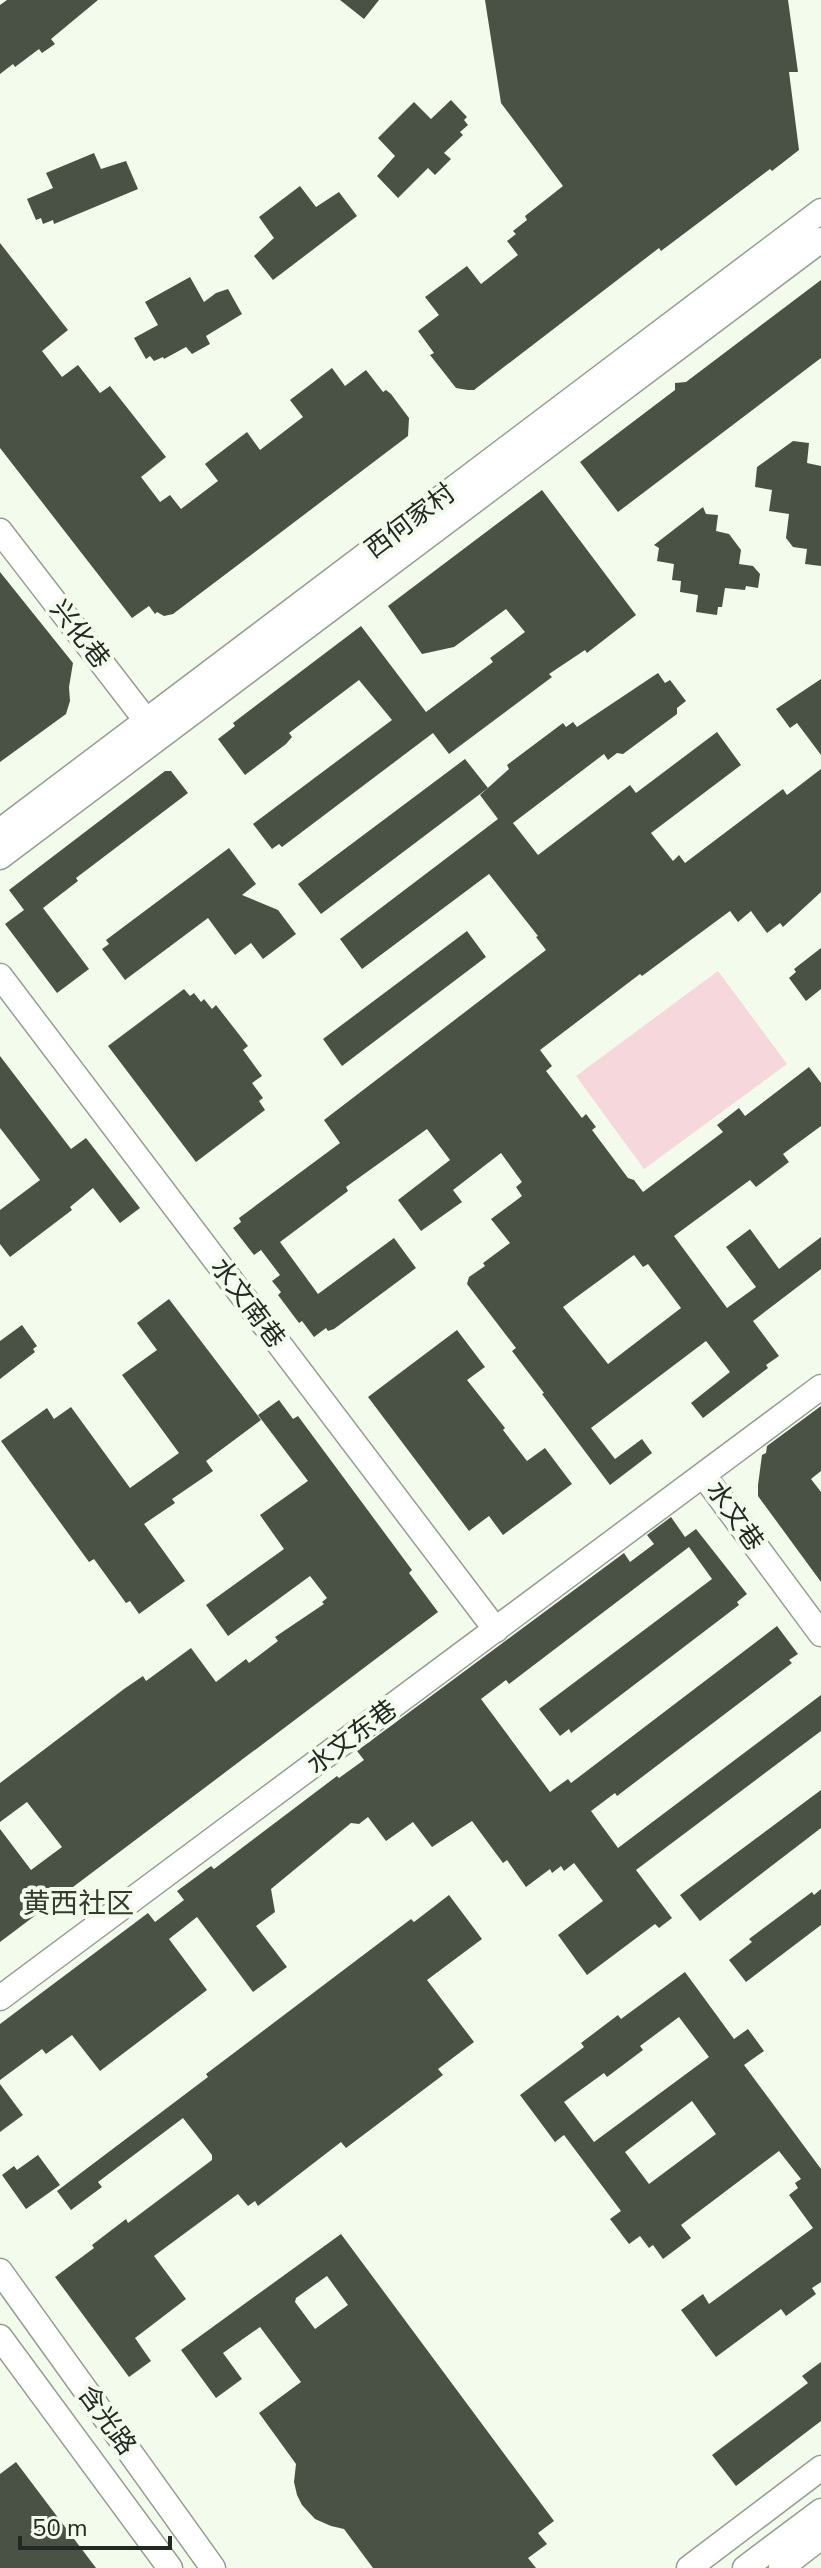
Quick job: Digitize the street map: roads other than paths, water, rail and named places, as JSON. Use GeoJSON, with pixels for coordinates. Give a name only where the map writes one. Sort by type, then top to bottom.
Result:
{"type":"FeatureCollection","features":[{"type":"Feature","properties":{"kind":"street","name":"西何家村"},"geometry":{"type":"LineString","coordinates":[[0,857],[153,728],[821,211]]}},
{"type":"Feature","properties":{"kind":"street","name":"西何家村"},"geometry":{"type":"LineString","coordinates":[[0,831],[153,728],[821,240]]}},
{"type":"Feature","properties":{"kind":"street","name":"兴化巷"},"geometry":{"type":"LineString","coordinates":[[0,531],[153,728]]}},
{"type":"Feature","properties":{"kind":"street","name":"水文南巷"},"geometry":{"type":"LineString","coordinates":[[0,976],[496,1630]]}},
{"type":"Feature","properties":{"kind":"street","name":"水文巷"},"geometry":{"type":"LineString","coordinates":[[821,1387],[704,1476],[821,1634]]}},
{"type":"Feature","properties":{"kind":"street","name":"水文东巷"},"geometry":{"type":"LineString","coordinates":[[0,1998],[704,1476]]}},
{"type":"Feature","properties":{"kind":"street","name":"含光路"},"geometry":{"type":"LineString","coordinates":[[0,2271],[213,2568]]}},
{"type":"Feature","properties":{"kind":"street","name":"含光路"},"geometry":{"type":"LineString","coordinates":[[0,2337],[170,2568]]}},
{"type":"Feature","properties":{"kind":"street"},"geometry":{"type":"LineString","coordinates":[[689,2568],[821,2468]]}},
{"type":"Feature","properties":{"kind":"street"},"geometry":{"type":"LineString","coordinates":[[745,2568],[821,2511]]}},
{"type":"Feature","properties":{"kind":"street"},"geometry":{"type":"LineString","coordinates":[[781,2568],[821,2537]]}},
{"type":"Feature","properties":{"kind":"district","name":"黄西社区"},"geometry":{"type":"Point","coordinates":[78,1904]}}]}
